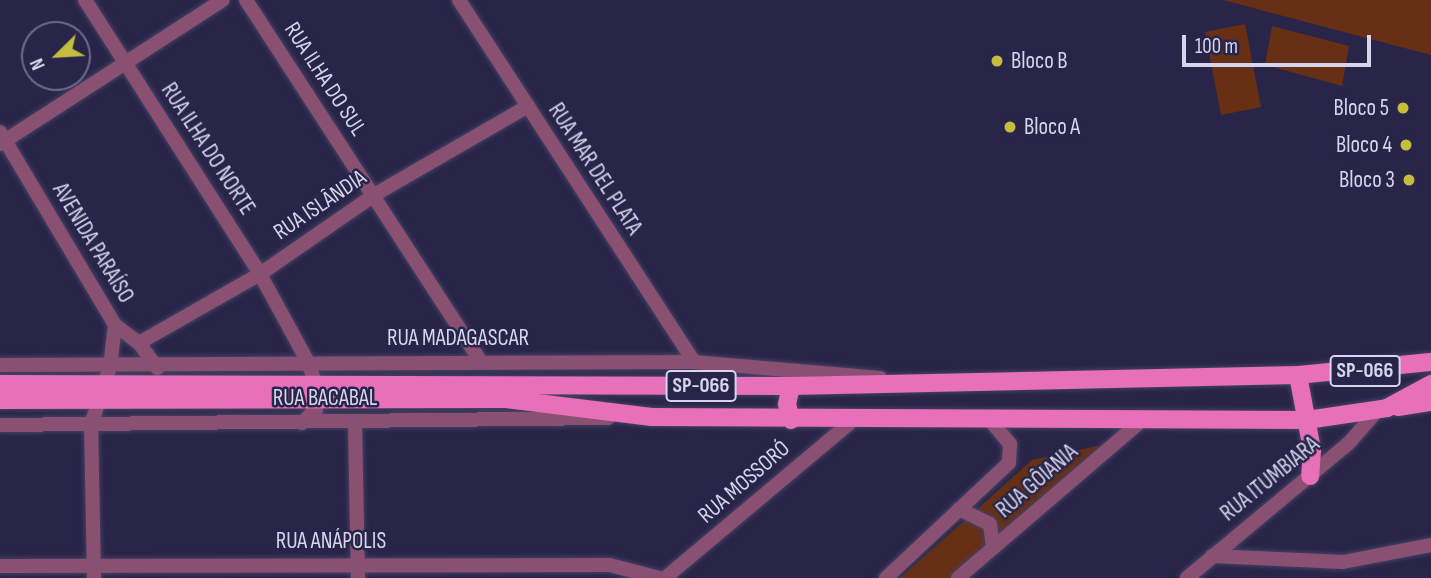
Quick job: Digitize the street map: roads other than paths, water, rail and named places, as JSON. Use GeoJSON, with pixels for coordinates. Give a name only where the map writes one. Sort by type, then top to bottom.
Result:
{"type":"FeatureCollection","features":[{"type":"Feature","properties":{"kind":"main road"},"geometry":{"type":"LineString","coordinates":[[1398,368],[1431,353]]}},
{"type":"Feature","properties":{"kind":"main road","name":"SP-066"},"geometry":{"type":"LineString","coordinates":[[316,392],[1298,376],[1398,368],[1431,362]]}},
{"type":"Feature","properties":{"kind":"main road"},"geometry":{"type":"LineString","coordinates":[[1298,376],[1312,450],[1310,476]]}},
{"type":"Feature","properties":{"kind":"main road","name":"SP-066"},"geometry":{"type":"LineString","coordinates":[[0,384],[547,401],[651,417],[991,421],[1144,418],[1307,420],[1382,409],[1431,384]]}},
{"type":"Feature","properties":{"kind":"main road"},"geometry":{"type":"LineString","coordinates":[[791,386],[788,404],[791,420]]}},
{"type":"Feature","properties":{"kind":"main road","name":"SP-066"},"geometry":{"type":"LineString","coordinates":[[0,400],[106,387]]}},
{"type":"Feature","properties":{"kind":"main road"},"geometry":{"type":"LineString","coordinates":[[1382,409],[1431,402]]}},
{"type":"Feature","properties":{"kind":"street","name":"RUA ILHA DO NORTE"},"geometry":{"type":"LineString","coordinates":[[85,0],[260,274],[308,362],[316,392]]}},
{"type":"Feature","properties":{"kind":"street"},"geometry":{"type":"LineString","coordinates":[[2,139],[223,0]]}},
{"type":"Feature","properties":{"kind":"street","name":"RUA ILHA DO SUL"},"geometry":{"type":"LineString","coordinates":[[246,0],[480,360]]}},
{"type":"Feature","properties":{"kind":"street","name":"RUA MAR DEL PLATA"},"geometry":{"type":"LineString","coordinates":[[459,0],[694,362]]}},
{"type":"Feature","properties":{"kind":"street","name":"RUA ISLÂNDIA"},"geometry":{"type":"LineString","coordinates":[[139,343],[260,274],[374,195],[527,106]]}},
{"type":"Feature","properties":{"kind":"street","name":"AVENIDA PARAÍSO"},"geometry":{"type":"LineString","coordinates":[[2,139],[115,325],[139,343],[157,368]]}},
{"type":"Feature","properties":{"kind":"street"},"geometry":{"type":"LineString","coordinates":[[94,571],[91,425],[106,387],[115,325]]}},
{"type":"Feature","properties":{"kind":"street","name":"RUA MADAGASCAR"},"geometry":{"type":"LineString","coordinates":[[0,365],[106,387],[157,368],[308,362],[480,360],[694,362],[916,382]]}},
{"type":"Feature","properties":{"kind":"street"},"geometry":{"type":"LineString","coordinates":[[106,387],[131,425]]}},
{"type":"Feature","properties":{"kind":"street"},"geometry":{"type":"LineString","coordinates":[[302,423],[316,409],[316,392]]}},
{"type":"Feature","properties":{"kind":"street","name":"RUA ITUMBIARA"},"geometry":{"type":"LineString","coordinates":[[1187,578],[1348,444],[1382,409]]}},
{"type":"Feature","properties":{"kind":"street","name":"RUA BACABAL"},"geometry":{"type":"LineString","coordinates":[[0,425],[355,423],[651,417]]}},
{"type":"Feature","properties":{"kind":"street","name":"RUA GÔIANIA"},"geometry":{"type":"LineString","coordinates":[[965,576],[993,548],[1144,418]]}},
{"type":"Feature","properties":{"kind":"street","name":"RUA MOSSORÓ"},"geometry":{"type":"LineString","coordinates":[[665,578],[853,420]]}},
{"type":"Feature","properties":{"kind":"street","name":"RUA GÔIANIA"},"geometry":{"type":"LineString","coordinates":[[886,578],[1009,463],[1010,443],[991,421]]}},
{"type":"Feature","properties":{"kind":"street"},"geometry":{"type":"LineString","coordinates":[[355,423],[358,571]]}},
{"type":"Feature","properties":{"kind":"street"},"geometry":{"type":"LineString","coordinates":[[959,509],[990,524],[993,548]]}},
{"type":"Feature","properties":{"kind":"street"},"geometry":{"type":"LineString","coordinates":[[1212,556],[1343,562],[1431,545]]}},
{"type":"Feature","properties":{"kind":"street","name":"RUA ANÁPOLIS"},"geometry":{"type":"LineString","coordinates":[[0,566],[94,571],[358,571],[610,565],[630,566],[659,578]]}},
{"type":"Feature","properties":{"kind":"place","name":"Bloco B"},"geometry":{"type":"Point","coordinates":[997,61]}},
{"type":"Feature","properties":{"kind":"place","name":"Bloco 5"},"geometry":{"type":"Point","coordinates":[1403,108]}},
{"type":"Feature","properties":{"kind":"place","name":"Bloco A"},"geometry":{"type":"Point","coordinates":[1010,127]}},
{"type":"Feature","properties":{"kind":"place","name":"Bloco 4"},"geometry":{"type":"Point","coordinates":[1406,145]}},
{"type":"Feature","properties":{"kind":"place","name":"Bloco 3"},"geometry":{"type":"Point","coordinates":[1409,180]}}]}
